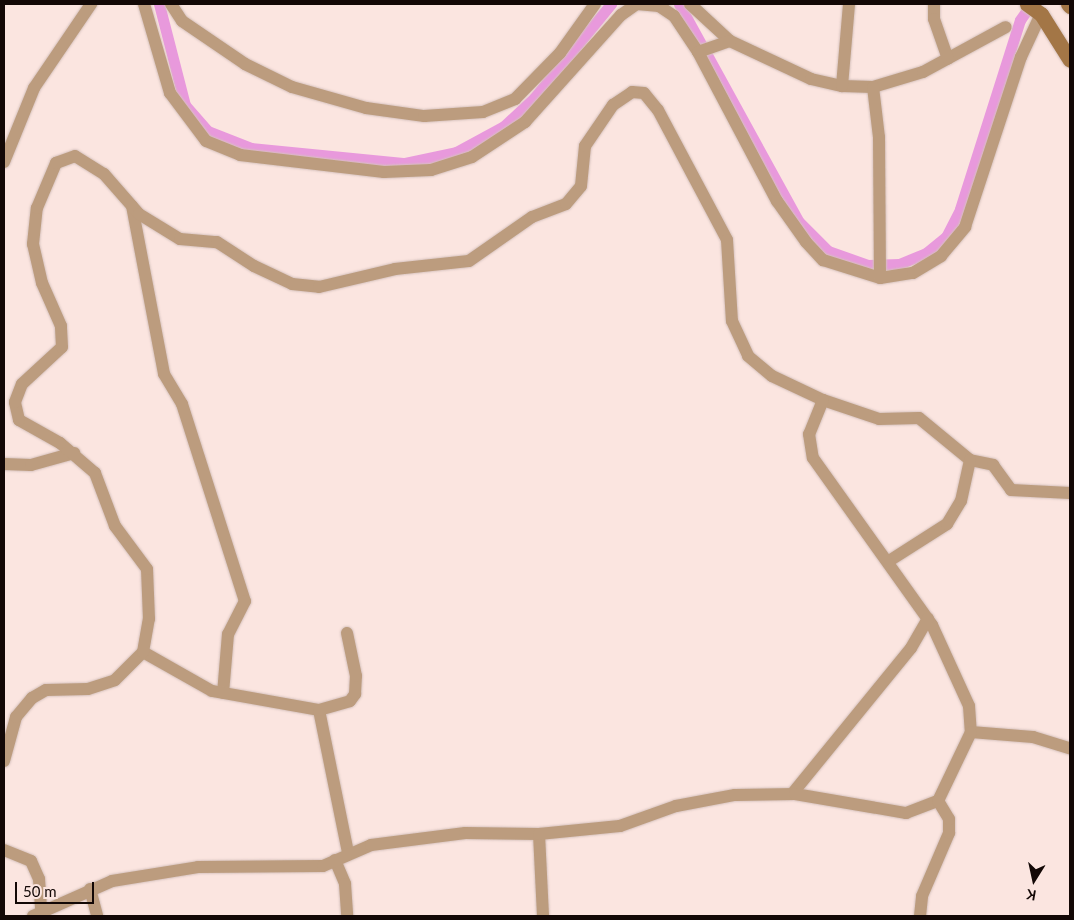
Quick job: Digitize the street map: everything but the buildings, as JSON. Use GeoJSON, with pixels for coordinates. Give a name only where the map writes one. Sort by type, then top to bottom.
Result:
{"type":"FeatureCollection","features":[{"type":"Feature","properties":{"kind":"main road"},"geometry":{"type":"LineString","coordinates":[[1034,9],[1070,60]]}},
{"type":"Feature","properties":{"kind":"street"},"geometry":{"type":"LineString","coordinates":[[4,162],[34,88],[91,4]]}},
{"type":"Feature","properties":{"kind":"street"},"geometry":{"type":"LineString","coordinates":[[144,4],[170,93],[206,141],[240,155],[384,172],[431,170],[472,157],[510,132],[560,87],[621,16],[637,4],[659,6],[674,16],[703,49],[777,201],[806,242],[823,260],[880,270],[913,273],[941,256],[965,227],[1021,57],[1034,9]]}},
{"type":"Feature","properties":{"kind":"street"},"geometry":{"type":"LineString","coordinates":[[171,4],[182,21],[245,64],[292,87],[366,108],[424,116],[484,112],[515,99],[560,53],[595,4]]}},
{"type":"Feature","properties":{"kind":"street"},"geometry":{"type":"LineString","coordinates":[[690,4],[730,41],[811,80],[842,86],[873,86],[923,72],[1006,27]]}},
{"type":"Feature","properties":{"kind":"street"},"geometry":{"type":"LineString","coordinates":[[842,86],[849,4]]}},
{"type":"Feature","properties":{"kind":"street"},"geometry":{"type":"LineString","coordinates":[[934,4],[934,19],[948,59]]}},
{"type":"Feature","properties":{"kind":"street"},"geometry":{"type":"LineString","coordinates":[[703,49],[730,41]]}},
{"type":"Feature","properties":{"kind":"street"},"geometry":{"type":"LineString","coordinates":[[873,86],[879,137],[880,270]]}},
{"type":"Feature","properties":{"kind":"street"},"geometry":{"type":"LineString","coordinates":[[4,761],[16,717],[32,698],[46,690],[88,689],[115,680],[143,652],[149,619],[147,570],[115,526],[95,472],[74,453],[19,420],[15,402],[22,384],[62,347],[61,326],[42,283],[33,244],[36,208],[56,163],[75,156],[104,174],[132,206],[180,239],[217,242],[254,266],[292,284],[319,287],[395,269],[469,260],[532,217],[566,204],[581,186],[585,146],[613,106],[632,92],[644,93],[658,110],[727,240],[732,321],[748,356],[772,376],[823,400],[879,419],[919,418],[970,460],[993,465],[1011,490],[1070,493]]}},
{"type":"Feature","properties":{"kind":"street"},"geometry":{"type":"LineString","coordinates":[[132,206],[164,374],[182,404],[245,601],[228,634],[223,693]]}},
{"type":"Feature","properties":{"kind":"street"},"geometry":{"type":"LineString","coordinates":[[4,850],[30,861],[39,879],[37,914],[112,880],[198,867],[323,866],[348,853],[371,845],[465,832],[538,834],[620,826],[676,806],[735,795],[792,794],[892,814],[923,809],[938,801],[971,732],[969,706],[928,619],[889,561],[813,458],[809,434],[823,400]]}},
{"type":"Feature","properties":{"kind":"street"},"geometry":{"type":"LineString","coordinates":[[4,464],[31,464],[74,453]]}},
{"type":"Feature","properties":{"kind":"street"},"geometry":{"type":"LineString","coordinates":[[889,561],[947,524],[961,502],[970,460]]}},
{"type":"Feature","properties":{"kind":"street"},"geometry":{"type":"LineString","coordinates":[[792,794],[911,648],[928,619]]}},
{"type":"Feature","properties":{"kind":"street"},"geometry":{"type":"LineString","coordinates":[[143,652],[196,683],[223,693],[319,710],[350,701],[354,694],[356,676],[347,633]]}},
{"type":"Feature","properties":{"kind":"street"},"geometry":{"type":"LineString","coordinates":[[319,710],[348,853]]}},
{"type":"Feature","properties":{"kind":"street"},"geometry":{"type":"LineString","coordinates":[[971,732],[1033,737],[1070,748]]}},
{"type":"Feature","properties":{"kind":"street"},"geometry":{"type":"LineString","coordinates":[[920,916],[922,896],[949,833],[949,819],[938,801]]}},
{"type":"Feature","properties":{"kind":"street"},"geometry":{"type":"LineString","coordinates":[[538,834],[543,916]]}},
{"type":"Feature","properties":{"kind":"street"},"geometry":{"type":"LineString","coordinates":[[335,860],[345,884],[346,916]]}},
{"type":"Feature","properties":{"kind":"street"},"geometry":{"type":"LineString","coordinates":[[90,889],[97,916]]}},
{"type":"Feature","properties":{"kind":"waterway"},"geometry":{"type":"LineString","coordinates":[[159,4],[185,105],[208,131],[251,148],[405,163],[456,152],[504,126],[534,98],[611,4]]}},
{"type":"Feature","properties":{"kind":"waterway"},"geometry":{"type":"LineString","coordinates":[[679,4],[799,222],[828,251],[868,265],[899,264],[926,253],[946,237],[960,209],[1020,20],[1031,4]]}}]}
